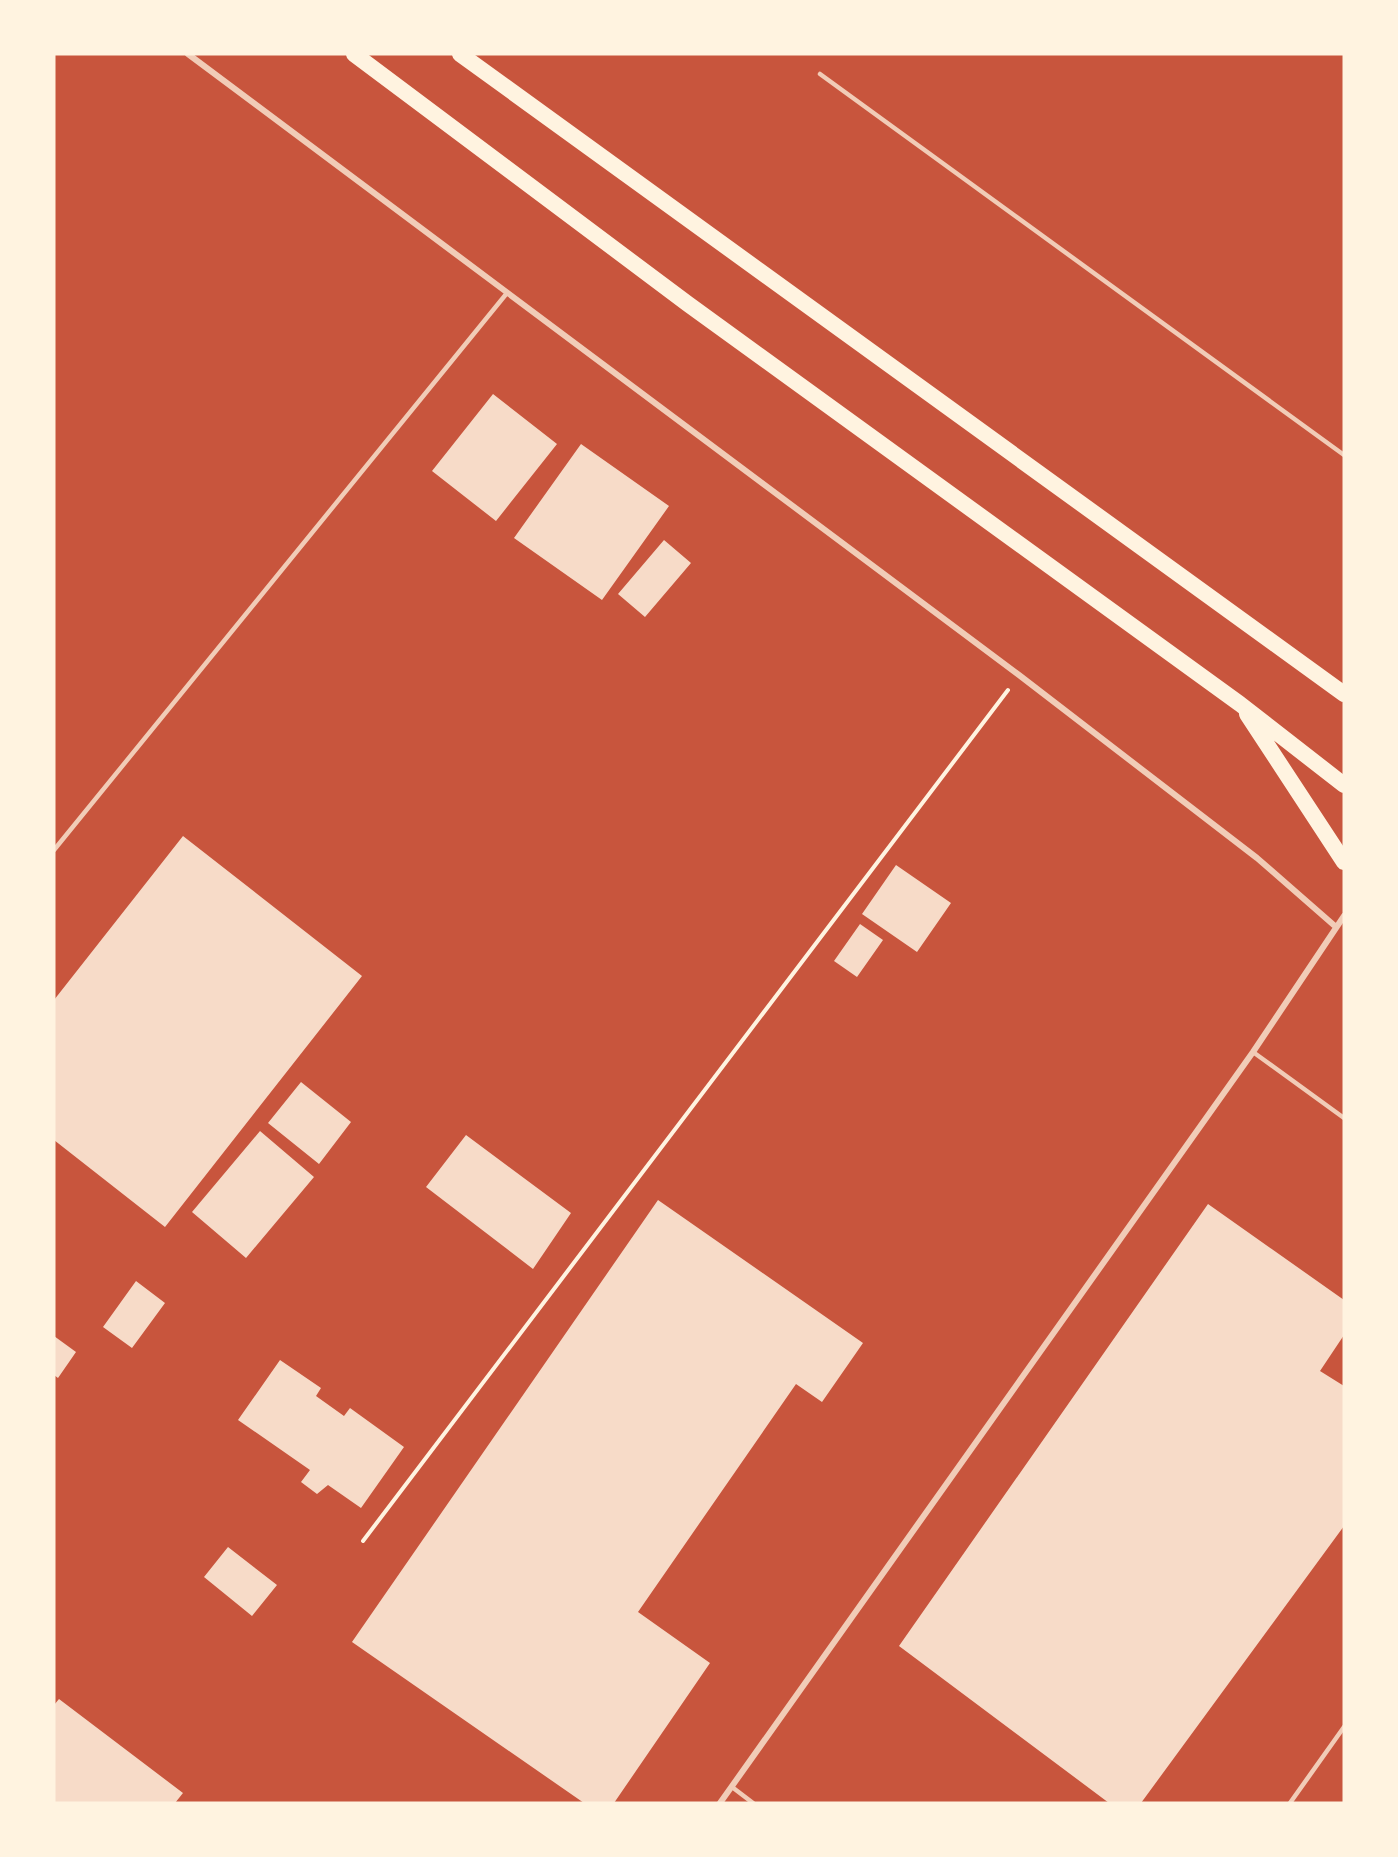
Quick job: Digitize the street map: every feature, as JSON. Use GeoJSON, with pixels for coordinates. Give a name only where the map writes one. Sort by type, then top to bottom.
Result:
{"type":"FeatureCollection","features":[{"type":"Feature","properties":{"kind":"highway"},"geometry":{"type":"LineString","coordinates":[[354,54],[688,304],[1240,704],[1344,785]]}},
{"type":"Feature","properties":{"kind":"highway"},"geometry":{"type":"LineString","coordinates":[[460,54],[1344,694]]}},
{"type":"Feature","properties":{"kind":"highway"},"geometry":{"type":"LineString","coordinates":[[1240,704],[1344,862]]}},
{"type":"Feature","properties":{"kind":"street"},"geometry":{"type":"LineString","coordinates":[[188,54],[1020,675],[1257,858],[1336,927]]}},
{"type":"Feature","properties":{"kind":"street"},"geometry":{"type":"LineString","coordinates":[[720,1803],[1253,1052],[1344,916]]}},
{"type":"Feature","properties":{"kind":"lane"},"geometry":{"type":"LineString","coordinates":[[820,74],[1344,456]]}},
{"type":"Feature","properties":{"kind":"lane"},"geometry":{"type":"LineString","coordinates":[[54,850],[507,294]]}},
{"type":"Feature","properties":{"kind":"lane"},"geometry":{"type":"LineString","coordinates":[[1253,1052],[1344,1118]]}},
{"type":"Feature","properties":{"kind":"lane"},"geometry":{"type":"LineString","coordinates":[[1290,1803],[1344,1726]]}},
{"type":"Feature","properties":{"kind":"lane"},"geometry":{"type":"LineString","coordinates":[[732,1787],[753,1803]]}},
{"type":"Feature","properties":{"kind":"path"},"geometry":{"type":"LineString","coordinates":[[363,1540],[1020,675]]}},
{"type":"Feature","properties":{"kind":"building"},"geometry":{"type":"Polygon","coordinates":[[[493,394],[557,444],[496,521],[432,471],[493,394]]]}},
{"type":"Feature","properties":{"kind":"building"},"geometry":{"type":"Polygon","coordinates":[[[581,444],[669,506],[602,600],[514,538],[581,444]]]}},
{"type":"Feature","properties":{"kind":"building"},"geometry":{"type":"Polygon","coordinates":[[[664,540],[691,563],[645,617],[618,594],[664,540]]]}},
{"type":"Feature","properties":{"kind":"building"},"geometry":{"type":"Polygon","coordinates":[[[183,836],[362,976],[165,1227],[54,1140],[54,1000],[183,836]]]}},
{"type":"Feature","properties":{"kind":"building"},"geometry":{"type":"Polygon","coordinates":[[[896,865],[951,903],[917,952],[862,914],[896,865]]]}},
{"type":"Feature","properties":{"kind":"building"},"geometry":{"type":"Polygon","coordinates":[[[860,924],[883,940],[857,977],[834,961],[860,924]]]}},
{"type":"Feature","properties":{"kind":"building"},"geometry":{"type":"Polygon","coordinates":[[[301,1082],[351,1122],[319,1164],[268,1123],[301,1082]]]}},
{"type":"Feature","properties":{"kind":"building"},"geometry":{"type":"Polygon","coordinates":[[[260,1131],[314,1177],[246,1258],[192,1212],[260,1131]]]}},
{"type":"Feature","properties":{"kind":"building"},"geometry":{"type":"Polygon","coordinates":[[[466,1135],[571,1213],[533,1269],[426,1187],[466,1135]]]}},
{"type":"Feature","properties":{"kind":"building"},"geometry":{"type":"Polygon","coordinates":[[[658,1200],[863,1343],[822,1402],[796,1384],[638,1612],[710,1663],[614,1803],[584,1803],[352,1642],[658,1200]]]}},
{"type":"Feature","properties":{"kind":"building"},"geometry":{"type":"Polygon","coordinates":[[[1208,1204],[1344,1300],[1344,1335],[1320,1371],[1344,1386],[1344,1526],[1141,1803],[1109,1803],[899,1646],[1208,1204]]]}},
{"type":"Feature","properties":{"kind":"building"},"geometry":{"type":"Polygon","coordinates":[[[136,1281],[165,1303],[132,1348],[103,1327],[136,1281]]]}},
{"type":"Feature","properties":{"kind":"building"},"geometry":{"type":"Polygon","coordinates":[[[54,1336],[76,1352],[58,1378],[54,1375],[54,1336]]]}},
{"type":"Feature","properties":{"kind":"building"},"geometry":{"type":"Polygon","coordinates":[[[280,1360],[321,1388],[316,1396],[344,1416],[350,1408],[404,1447],[361,1508],[328,1485],[317,1494],[301,1482],[310,1470],[238,1420],[280,1360]]]}},
{"type":"Feature","properties":{"kind":"building"},"geometry":{"type":"Polygon","coordinates":[[[228,1547],[277,1585],[252,1616],[204,1577],[228,1547]]]}},
{"type":"Feature","properties":{"kind":"building"},"geometry":{"type":"Polygon","coordinates":[[[59,1699],[183,1793],[175,1803],[54,1803],[54,1705],[59,1699]]]}}]}
